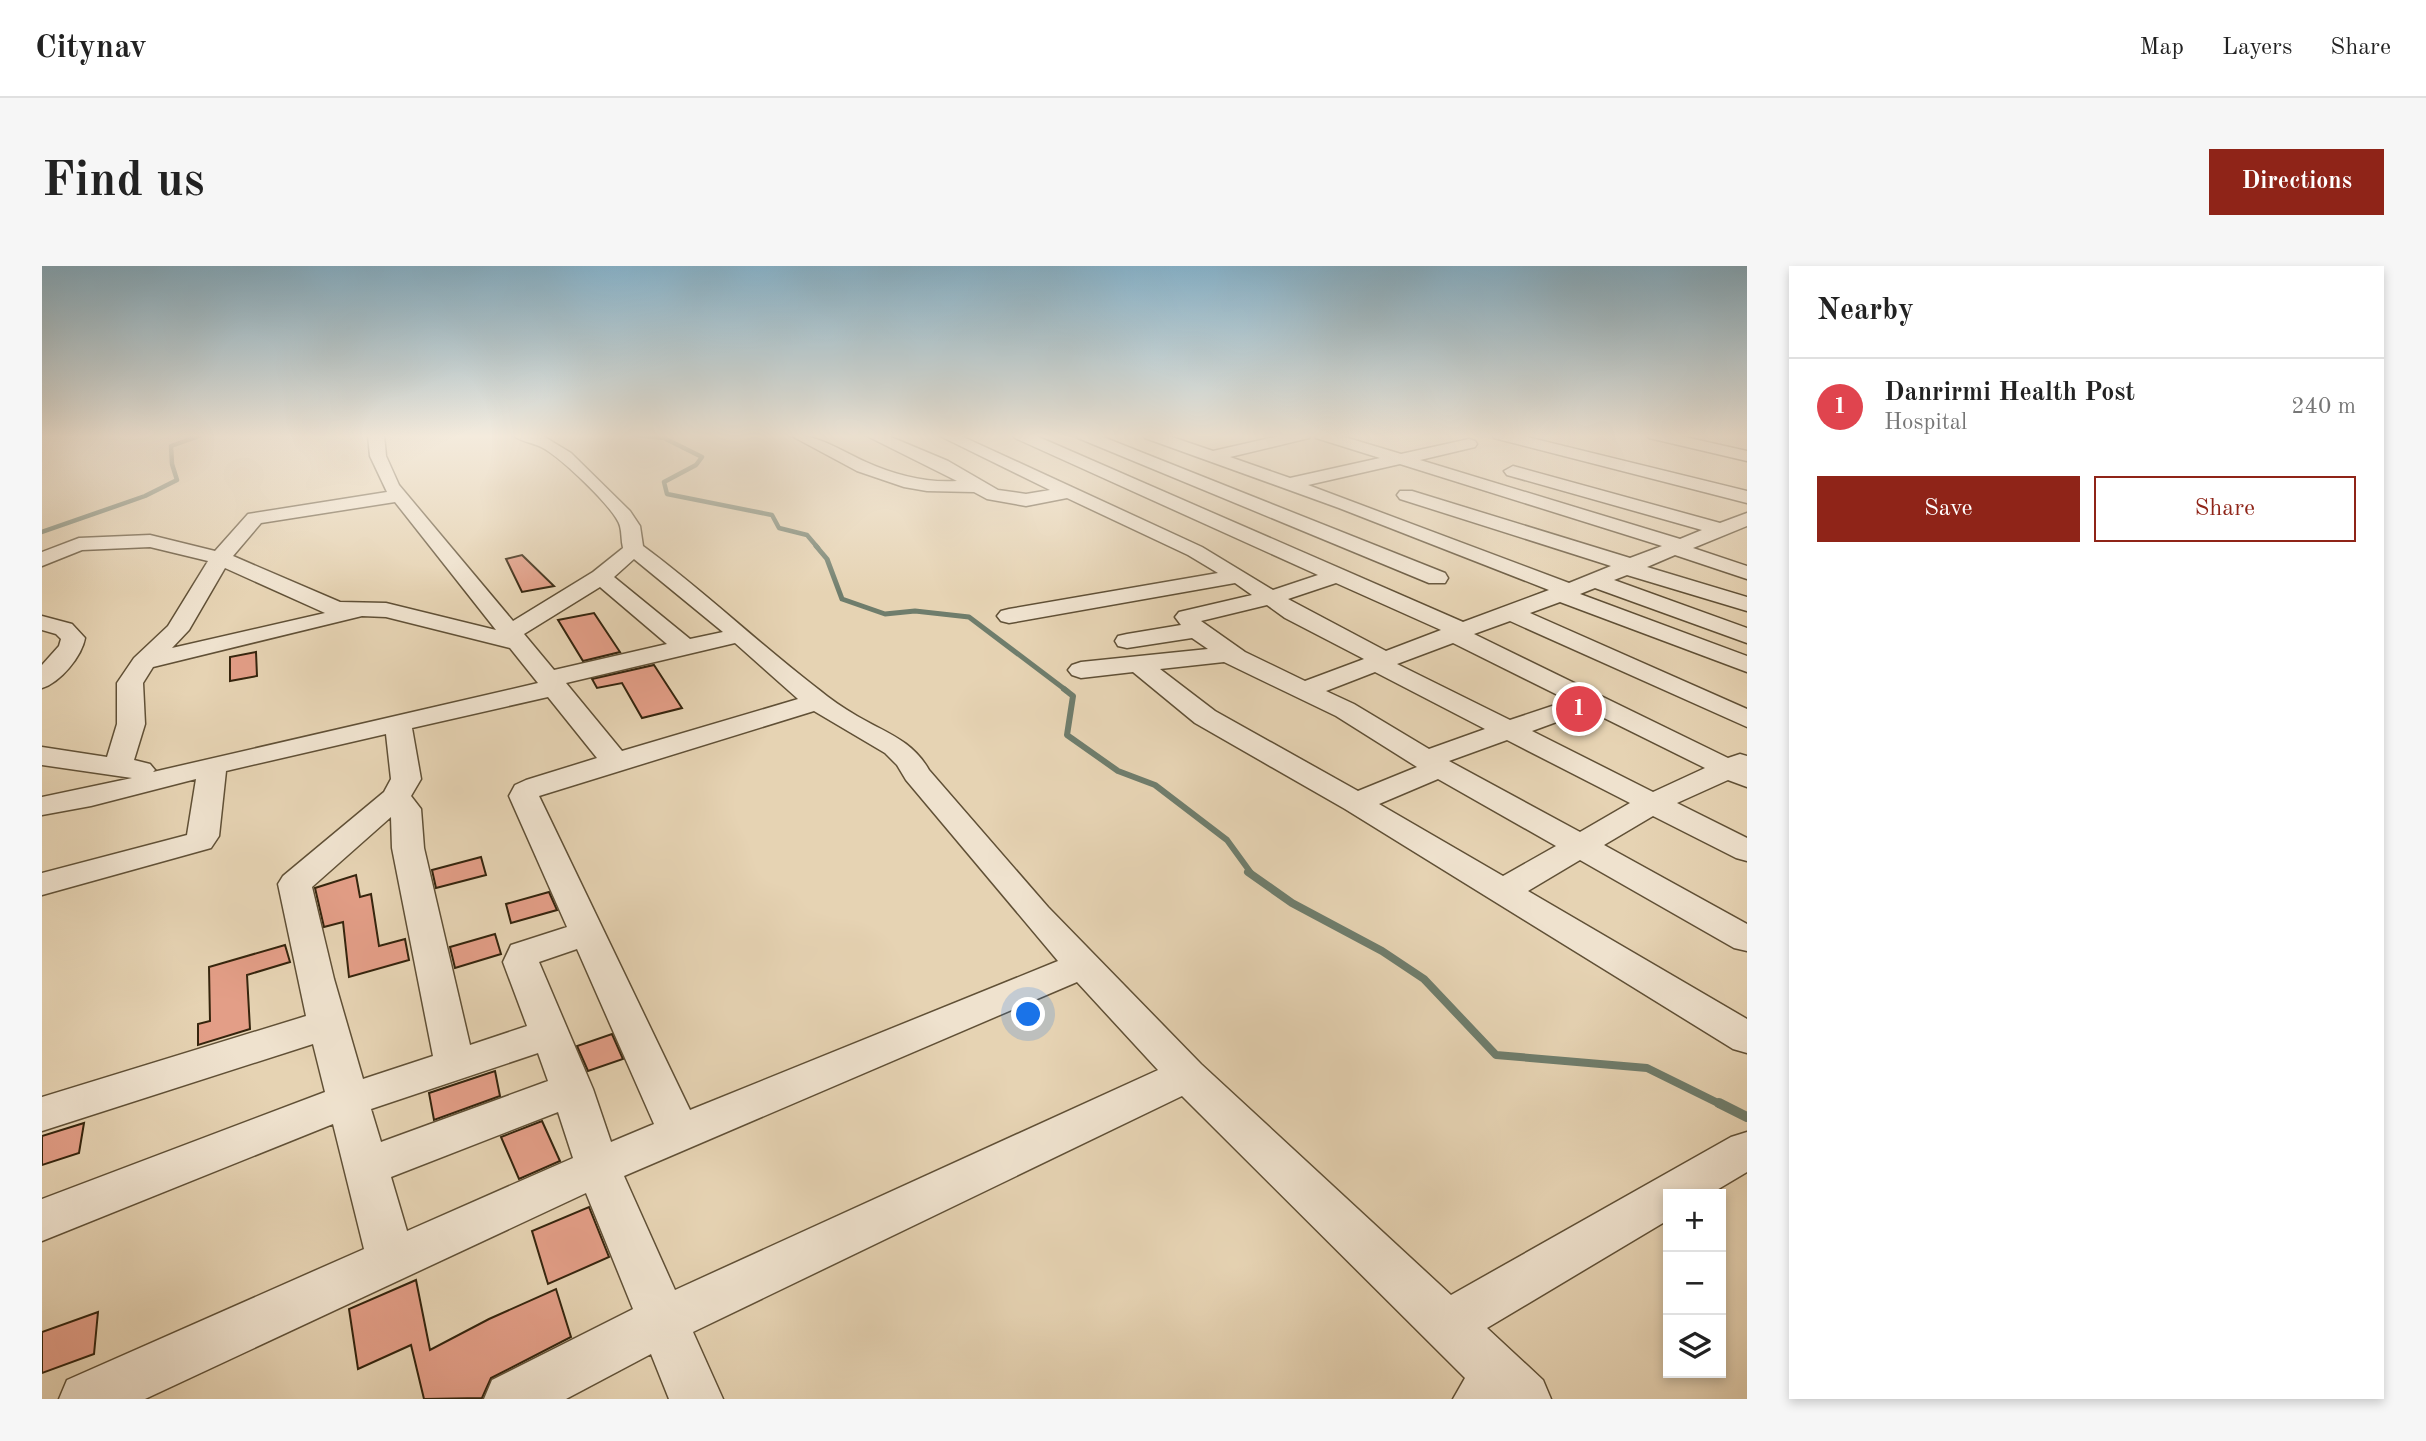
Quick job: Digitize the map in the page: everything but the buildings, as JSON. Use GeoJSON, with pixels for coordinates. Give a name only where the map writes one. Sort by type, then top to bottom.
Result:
{"type":"FeatureCollection","features":[{"type":"Feature","properties":{"kind":"street"},"geometry":{"type":"LineString","coordinates":[[393,488],[616,762]]}},
{"type":"Feature","properties":{"kind":"street"},"geometry":{"type":"LineString","coordinates":[[597,488],[630,524],[630,542],[634,549],[740,635],[789,679],[839,716],[885,740],[909,757],[916,774],[948,813],[1083,965],[1188,1074],[1448,1324],[1503,1393]]}},
{"type":"Feature","properties":{"kind":"street"},"geometry":{"type":"LineString","coordinates":[[981,488],[993,495],[1026,500],[1072,492]]}},
{"type":"Feature","properties":{"kind":"street"},"geometry":{"type":"LineString","coordinates":[[1063,488],[1195,551],[1239,576],[1293,613],[1509,730],[1747,851]]}},
{"type":"Feature","properties":{"kind":"street"},"geometry":{"type":"LineString","coordinates":[[1140,488],[1456,631],[1740,769]]}},
{"type":"Feature","properties":{"kind":"street"},"geometry":{"type":"LineString","coordinates":[[1152,493],[1174,488]]}},
{"type":"Feature","properties":{"kind":"street"},"geometry":{"type":"LineString","coordinates":[[1230,488],[1437,578]]}},
{"type":"Feature","properties":{"kind":"street"},"geometry":{"type":"LineString","coordinates":[[1321,488],[1346,504],[1747,665]]}},
{"type":"Feature","properties":{"kind":"street"},"geometry":{"type":"LineString","coordinates":[[1491,488],[1683,544],[1747,554]]}},
{"type":"Feature","properties":{"kind":"street"},"geometry":{"type":"LineString","coordinates":[[1585,488],[1739,524]]}},
{"type":"Feature","properties":{"kind":"street"},"geometry":{"type":"LineString","coordinates":[[1619,488],[1739,524]]}},
{"type":"Feature","properties":{"kind":"street"},"geometry":{"type":"LineString","coordinates":[[1706,488],[1747,498]]}},
{"type":"Feature","properties":{"kind":"street"},"geometry":{"type":"LineString","coordinates":[[1406,495],[1747,604]]}},
{"type":"Feature","properties":{"kind":"street"},"geometry":{"type":"LineString","coordinates":[[118,767],[131,724],[130,683],[143,663],[177,631],[220,558],[256,518],[274,513],[400,496]]}},
{"type":"Feature","properties":{"kind":"street"},"geometry":{"type":"LineString","coordinates":[[1304,690],[1456,631],[1501,596],[1537,603],[1739,524]]}},
{"type":"Feature","properties":{"kind":"street"},"geometry":{"type":"LineString","coordinates":[[42,560],[79,544],[150,541],[220,558],[336,609],[386,610],[514,638],[601,577],[634,549]]}},
{"type":"Feature","properties":{"kind":"street"},"geometry":{"type":"LineString","coordinates":[[1683,544],[1747,573]]}},
{"type":"Feature","properties":{"kind":"street"},"geometry":{"type":"LineString","coordinates":[[1381,596],[1485,560]]}},
{"type":"Feature","properties":{"kind":"street"},"geometry":{"type":"LineString","coordinates":[[1009,616],[1239,576]]}},
{"type":"Feature","properties":{"kind":"street"},"geometry":{"type":"LineString","coordinates":[[1336,576],[1270,598],[1189,615],[1187,620],[1196,630],[1236,657],[1345,710],[1432,764],[1747,939]]}},
{"type":"Feature","properties":{"kind":"street"},"geometry":{"type":"LineString","coordinates":[[1467,576],[1501,596],[1747,719]]}},
{"type":"Feature","properties":{"kind":"street"},"geometry":{"type":"LineString","coordinates":[[601,577],[685,648]]}},
{"type":"Feature","properties":{"kind":"street"},"geometry":{"type":"LineString","coordinates":[[1594,580],[1747,636]]}},
{"type":"Feature","properties":{"kind":"street"},"geometry":{"type":"LineString","coordinates":[[143,663],[362,611]]}},
{"type":"Feature","properties":{"kind":"street"},"geometry":{"type":"LineString","coordinates":[[42,623],[64,629],[73,638],[71,648],[42,680]]}},
{"type":"Feature","properties":{"kind":"street"},"geometry":{"type":"LineString","coordinates":[[1081,670],[1196,630]]}},
{"type":"Feature","properties":{"kind":"street"},"geometry":{"type":"LineString","coordinates":[[42,806],[398,723],[740,635]]}},
{"type":"Feature","properties":{"kind":"street"},"geometry":{"type":"LineString","coordinates":[[1132,653],[1236,657]]}},
{"type":"Feature","properties":{"kind":"street"},"geometry":{"type":"LineString","coordinates":[[1132,653],[1205,717],[1356,803],[1747,1038]]}},
{"type":"Feature","properties":{"kind":"street"},"geometry":{"type":"LineString","coordinates":[[680,1133],[524,796],[526,791],[536,786],[820,701]]}},
{"type":"Feature","properties":{"kind":"street"},"geometry":{"type":"LineString","coordinates":[[1356,803],[1432,764],[1552,714]]}},
{"type":"Feature","properties":{"kind":"street"},"geometry":{"type":"LineString","coordinates":[[391,1259],[328,1024],[295,884],[396,797],[406,779],[398,723]]}},
{"type":"Feature","properties":{"kind":"street"},"geometry":{"type":"LineString","coordinates":[[42,755],[176,775]]}},
{"type":"Feature","properties":{"kind":"street"},"geometry":{"type":"LineString","coordinates":[[42,884],[200,841],[203,836],[212,766]]}},
{"type":"Feature","properties":{"kind":"street"},"geometry":{"type":"LineString","coordinates":[[1503,891],[1651,804],[1740,769]]}},
{"type":"Feature","properties":{"kind":"street"},"geometry":{"type":"LineString","coordinates":[[396,797],[406,809],[408,848],[455,1066]]}},
{"type":"Feature","properties":{"kind":"street"},"geometry":{"type":"LineString","coordinates":[[587,933],[524,954],[522,962],[572,1089],[598,1167],[695,1399]]}},
{"type":"Feature","properties":{"kind":"street"},"geometry":{"type":"LineString","coordinates":[[86,1399],[598,1167],[1083,965]]}},
{"type":"Feature","properties":{"kind":"street"},"geometry":{"type":"LineString","coordinates":[[42,1114],[328,1024]]}},
{"type":"Feature","properties":{"kind":"street"},"geometry":{"type":"LineString","coordinates":[[42,1220],[349,1101],[550,1034]]}},
{"type":"Feature","properties":{"kind":"street"},"geometry":{"type":"LineString","coordinates":[[510,1399],[664,1320],[1188,1074]]}},
{"type":"Feature","properties":{"kind":"street"},"geometry":{"type":"LineString","coordinates":[[368,1166],[572,1089]]}},
{"type":"Feature","properties":{"kind":"street"},"geometry":{"type":"LineString","coordinates":[[1680,1189],[1747,1150]]}},
{"type":"Feature","properties":{"kind":"street"},"geometry":{"type":"LineString","coordinates":[[1448,1324],[1663,1199]]}},
{"type":"Feature","properties":{"kind":"waterway"},"geometry":{"type":"LineString","coordinates":[[42,532],[161,488]]}},
{"type":"Feature","properties":{"kind":"waterway"},"geometry":{"type":"LineString","coordinates":[[665,488],[667,494],[772,515],[779,528],[807,535],[818,548]]}},
{"type":"Feature","properties":{"kind":"waterway"},"geometry":{"type":"LineString","coordinates":[[816,546],[827,559],[842,599],[885,614],[915,611],[969,617],[1067,691]]}},
{"type":"Feature","properties":{"kind":"waterway"},"geometry":{"type":"LineString","coordinates":[[1064,689],[1073,696],[1067,735],[1118,771],[1155,785],[1227,840],[1251,873]]}},
{"type":"Feature","properties":{"kind":"waterway"},"geometry":{"type":"LineString","coordinates":[[1248,872],[1292,903],[1382,951],[1424,979],[1496,1055],[1647,1068],[1722,1105]]}},
{"type":"Feature","properties":{"kind":"waterway"},"geometry":{"type":"LineString","coordinates":[[1719,1103],[1747,1117]]}},
{"type":"Feature","properties":{"kind":"place","name":"Danrirmi Health Post"},"geometry":{"type":"Point","coordinates":[1579,709]}}]}
